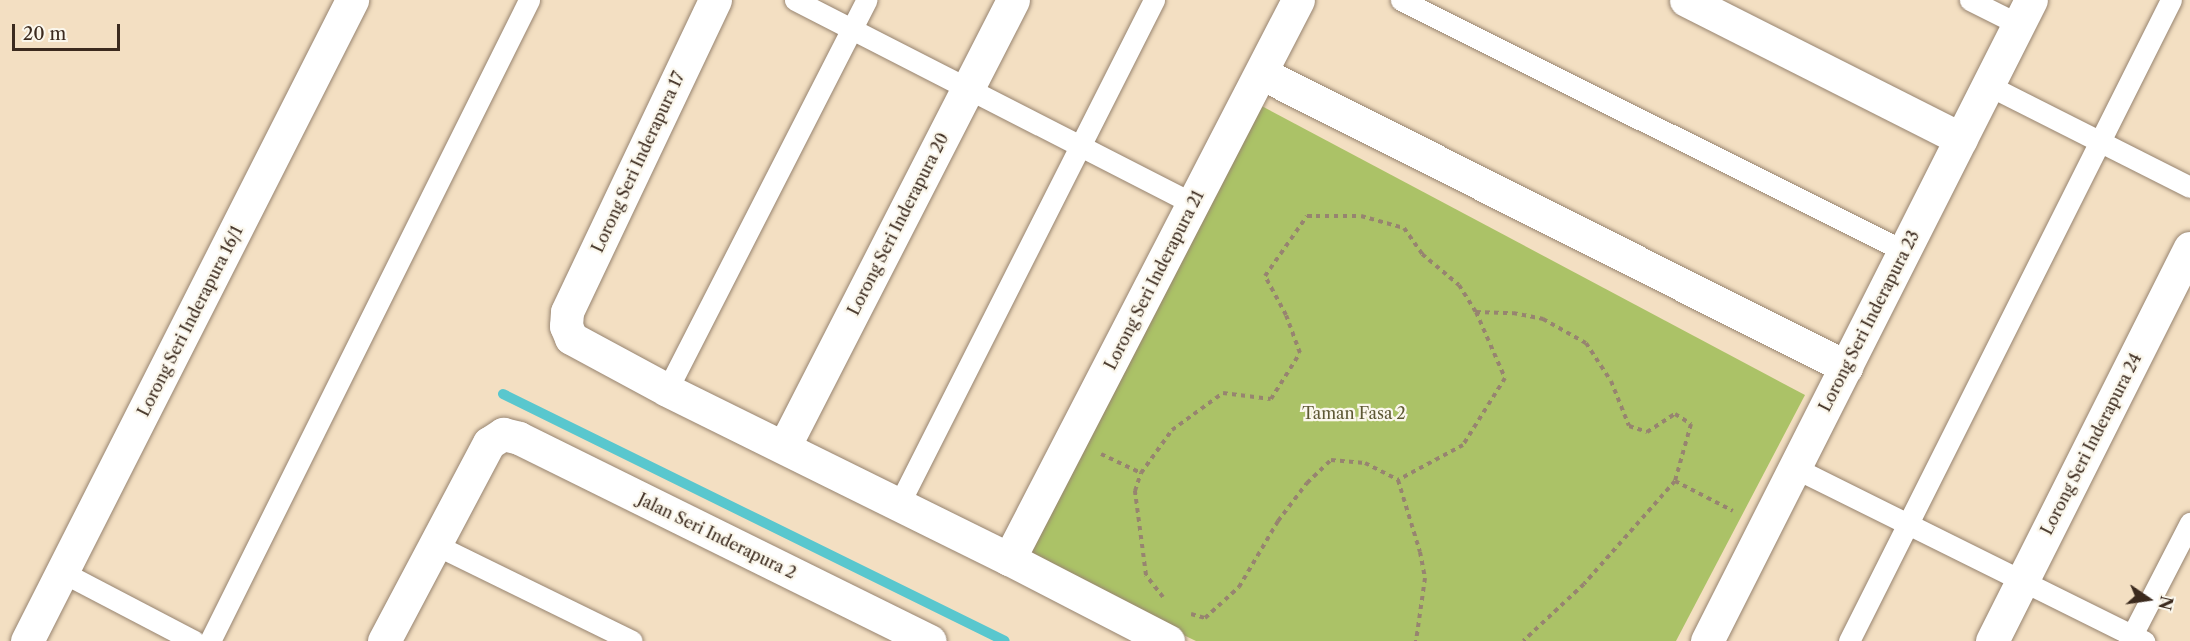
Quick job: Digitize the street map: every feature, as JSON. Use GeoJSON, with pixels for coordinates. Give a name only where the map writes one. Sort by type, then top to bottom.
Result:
{"type":"FeatureCollection","features":[{"type":"Feature","properties":{"kind":"street","name":"Lorong Seri Inderapura 16/1"},"geometry":{"type":"LineString","coordinates":[[27,641],[352,0]]}},
{"type":"Feature","properties":{"kind":"street","name":"Lorong Seri Inderapura 17"},"geometry":{"type":"LineString","coordinates":[[667,390],[571,338],[566,326],[567,312],[715,0]]}},
{"type":"Feature","properties":{"kind":"street","name":"Lorong Seri Inderapura 20"},"geometry":{"type":"LineString","coordinates":[[784,447],[1013,0]]}},
{"type":"Feature","properties":{"kind":"street","name":"Lorong Seri Inderapura 21"},"geometry":{"type":"LineString","coordinates":[[1009,559],[1298,0]]}},
{"type":"Feature","properties":{"kind":"street"},"geometry":{"type":"LineString","coordinates":[[1686,0],[1961,139]]}},
{"type":"Feature","properties":{"kind":"street","name":"Lorong Seri Inderapura 23"},"geometry":{"type":"LineString","coordinates":[[1707,641],[2025,12]]}},
{"type":"Feature","properties":{"kind":"street"},"geometry":{"type":"LineString","coordinates":[[1261,73],[1846,367]]}},
{"type":"Feature","properties":{"kind":"street","name":"Lorong Seri Inderapura 24"},"geometry":{"type":"LineString","coordinates":[[1992,641],[2190,248]]}},
{"type":"Feature","properties":{"kind":"street"},"geometry":{"type":"LineString","coordinates":[[667,390],[1009,559],[1168,641]]}},
{"type":"Feature","properties":{"kind":"street","name":"Jalan Seri Inderapura 2"},"geometry":{"type":"LineString","coordinates":[[434,544],[489,442],[503,434],[519,438],[912,637]]}},
{"type":"Feature","properties":{"kind":"street"},"geometry":{"type":"LineString","coordinates":[[384,641],[434,544]]}},
{"type":"Feature","properties":{"kind":"lane"},"geometry":{"type":"LineString","coordinates":[[210,641],[529,0]]}},
{"type":"Feature","properties":{"kind":"lane"},"geometry":{"type":"LineString","coordinates":[[795,0],[1193,204]]}},
{"type":"Feature","properties":{"kind":"lane"},"geometry":{"type":"LineString","coordinates":[[667,390],[867,0]]}},
{"type":"Feature","properties":{"kind":"lane"},"geometry":{"type":"LineString","coordinates":[[898,506],[1154,0]]}},
{"type":"Feature","properties":{"kind":"lane"},"geometry":{"type":"LineString","coordinates":[[1401,0],[1904,251]]}},
{"type":"Feature","properties":{"kind":"lane"},"geometry":{"type":"LineString","coordinates":[[1970,0],[2025,12]]}},
{"type":"Feature","properties":{"kind":"lane"},"geometry":{"type":"LineString","coordinates":[[1849,641],[2171,0]]}},
{"type":"Feature","properties":{"kind":"lane"},"geometry":{"type":"LineString","coordinates":[[1988,85],[2190,187]]}},
{"type":"Feature","properties":{"kind":"lane"},"geometry":{"type":"LineString","coordinates":[[1795,468],[2022,580],[2135,639],[2190,523]]}},
{"type":"Feature","properties":{"kind":"lane"},"geometry":{"type":"LineString","coordinates":[[434,544],[632,641]]}},
{"type":"Feature","properties":{"kind":"lane"},"geometry":{"type":"LineString","coordinates":[[62,572],[194,641]]}},
{"type":"Feature","properties":{"kind":"path"},"geometry":{"type":"LineString","coordinates":[[1166,601],[1146,575],[1135,491],[1142,473],[1172,430],[1223,393],[1271,399],[1300,354],[1286,315],[1265,276],[1307,216],[1361,216],[1404,228],[1422,254],[1459,285],[1476,312],[1505,378],[1463,445],[1398,480]]}},
{"type":"Feature","properties":{"kind":"path"},"geometry":{"type":"LineString","coordinates":[[1476,312],[1513,312],[1543,320],[1586,343],[1611,381],[1629,426],[1647,432],[1675,414],[1691,424],[1675,480],[1584,584],[1523,641]]}},
{"type":"Feature","properties":{"kind":"path"},"geometry":{"type":"LineString","coordinates":[[1071,440],[1142,473]]}},
{"type":"Feature","properties":{"kind":"path"},"geometry":{"type":"LineString","coordinates":[[1184,612],[1206,618],[1239,587],[1278,521],[1307,483],[1331,460],[1365,463],[1398,480],[1425,578],[1416,641]]}},
{"type":"Feature","properties":{"kind":"path"},"geometry":{"type":"LineString","coordinates":[[1675,480],[1764,528]]}},
{"type":"Feature","properties":{"kind":"green space","name":"Taman Fasa 2"},"geometry":{"type":"Polygon","coordinates":[[[1258,104],[1805,395],[1676,641],[1196,641],[1022,558],[1258,104]]]}},
{"type":"Feature","properties":{"kind":"waterway"},"geometry":{"type":"LineString","coordinates":[[503,394],[1005,641]]}}]}
